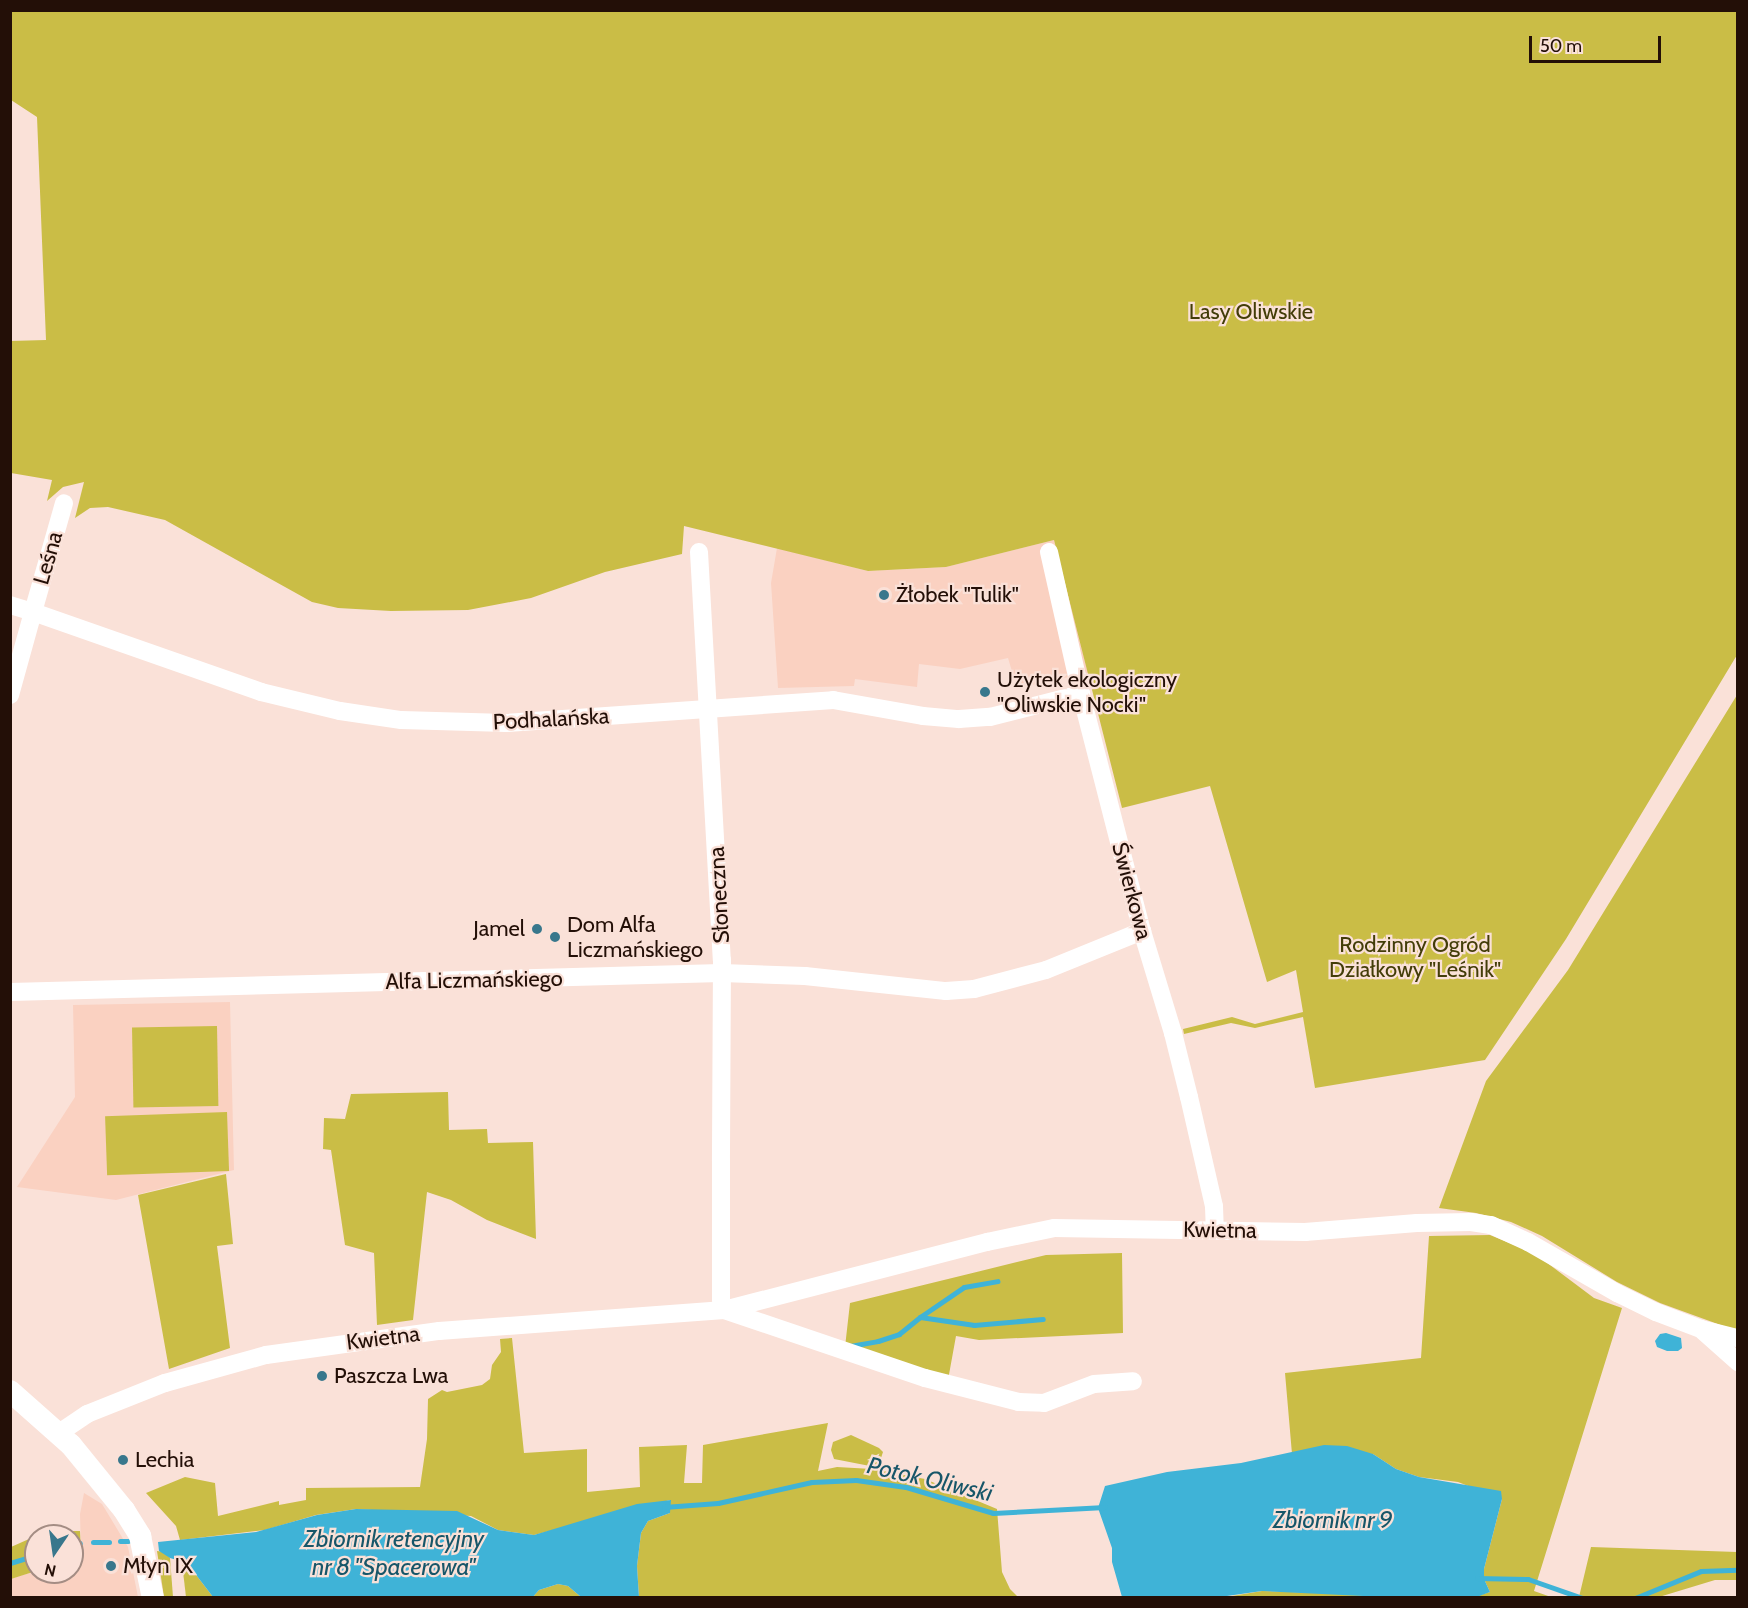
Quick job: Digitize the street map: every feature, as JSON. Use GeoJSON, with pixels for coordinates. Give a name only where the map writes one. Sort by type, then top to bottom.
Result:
{"type":"FeatureCollection","features":[{"type":"Feature","properties":{"kind":"main road"},"geometry":{"type":"LineString","coordinates":[[10,1391],[59,1433],[124,1510],[140,1536],[153,1598]]}},
{"type":"Feature","properties":{"kind":"street","name":"Leśna"},"geometry":{"type":"LineString","coordinates":[[10,695],[64,503]]}},
{"type":"Feature","properties":{"kind":"street","name":"Słoneczna"},"geometry":{"type":"LineString","coordinates":[[699,552],[722,973],[721,1300],[724,1310]]}},
{"type":"Feature","properties":{"kind":"street","name":"Świerkowa"},"geometry":{"type":"LineString","coordinates":[[1050,552],[1081,694],[1142,930],[1189,1097],[1214,1206],[1215,1229]]}},
{"type":"Feature","properties":{"kind":"street","name":"Leśna"},"geometry":{"type":"LineString","coordinates":[[10,605],[33,612]]}},
{"type":"Feature","properties":{"kind":"street","name":"Podhalańska"},"geometry":{"type":"LineString","coordinates":[[33,612],[261,692],[369,716],[454,723],[506,723],[833,700],[923,716],[959,719],[990,717],[1081,694]]}},
{"type":"Feature","properties":{"kind":"street","name":"Alfa Liczmańskiego"},"geometry":{"type":"LineString","coordinates":[[10,992],[722,973],[805,976],[917,989],[974,989],[1046,970],[1142,930]]}},
{"type":"Feature","properties":{"kind":"street","name":"Kwietna"},"geometry":{"type":"LineString","coordinates":[[59,1433],[87,1414],[165,1383],[266,1355],[439,1331],[724,1310],[1025,1233],[1090,1227],[1305,1232],[1417,1223],[1471,1222],[1491,1225],[1528,1242],[1617,1293],[1701,1329],[1737,1338]]}},
{"type":"Feature","properties":{"kind":"street","name":"Kwietna"},"geometry":{"type":"LineString","coordinates":[[724,1310],[925,1378],[1019,1402],[1044,1403],[1094,1384],[1133,1381]]}},
{"type":"Feature","properties":{"kind":"street","name":"Kwietna"},"geometry":{"type":"LineString","coordinates":[[1701,1329],[1737,1362]]}},
{"type":"Feature","properties":{"kind":"shaded area"},"geometry":{"type":"Polygon","coordinates":[[[1054,540],[1088,673],[1017,688],[1008,658],[960,669],[919,664],[917,687],[855,679],[854,686],[778,688],[771,583],[777,548],[868,571],[946,567],[1054,540]]]}},
{"type":"Feature","properties":{"kind":"shaded area"},"geometry":{"type":"Polygon","coordinates":[[[230,1002],[234,1170],[116,1200],[17,1187],[75,1097],[73,1005],[230,1002]]]}},
{"type":"Feature","properties":{"kind":"shaded area"},"geometry":{"type":"Polygon","coordinates":[[[84,1493],[102,1504],[128,1547],[138,1597],[11,1597],[10,1579],[24,1575],[24,1584],[84,1584],[84,1524],[80,1524],[84,1493]]]}},
{"type":"Feature","properties":{"kind":"green space","name":"Lasy Oliwskie"},"geometry":{"type":"Polygon","coordinates":[[[11,11],[1737,11],[1737,655],[1566,939],[1485,1060],[1315,1088],[1303,1017],[1255,1028],[1231,1023],[1184,1034],[1183,1029],[1232,1017],[1255,1024],[1303,1012],[1296,970],[1267,982],[1210,786],[1122,808],[1054,540],[946,567],[868,571],[684,526],[682,554],[605,572],[531,598],[468,610],[391,611],[338,608],[312,602],[165,520],[108,507],[90,508],[75,518],[84,482],[63,487],[47,501],[52,480],[11,473],[10,341],[46,340],[37,117],[11,100],[11,11]]]}},
{"type":"Feature","properties":{"kind":"green space"},"geometry":{"type":"Polygon","coordinates":[[[1737,695],[1737,1331],[1660,1303],[1617,1282],[1542,1236],[1511,1222],[1476,1213],[1439,1208],[1486,1081],[1568,970],[1737,695]]]}},
{"type":"Feature","properties":{"kind":"green space"},"geometry":{"type":"Polygon","coordinates":[[[217,1026],[218,1106],[133,1107],[132,1027],[217,1026]]]}},
{"type":"Feature","properties":{"kind":"green space"},"geometry":{"type":"Polygon","coordinates":[[[448,1092],[449,1130],[487,1129],[488,1143],[533,1142],[536,1239],[487,1220],[451,1200],[427,1192],[413,1320],[377,1325],[374,1253],[345,1245],[331,1150],[323,1149],[324,1118],[345,1119],[351,1094],[448,1092]]]}},
{"type":"Feature","properties":{"kind":"green space"},"geometry":{"type":"Polygon","coordinates":[[[227,1112],[229,1171],[107,1175],[105,1116],[227,1112]]]}},
{"type":"Feature","properties":{"kind":"green space"},"geometry":{"type":"Polygon","coordinates":[[[226,1174],[233,1244],[217,1246],[230,1348],[169,1369],[138,1195],[226,1174]]]}},
{"type":"Feature","properties":{"kind":"green space"},"geometry":{"type":"Polygon","coordinates":[[[1490,1235],[1534,1253],[1594,1298],[1622,1308],[1534,1591],[1551,1597],[1474,1597],[1490,1592],[1484,1579],[1484,1569],[1502,1499],[1458,1482],[1419,1477],[1396,1469],[1373,1454],[1307,1451],[1292,1454],[1285,1373],[1421,1358],[1429,1236],[1490,1235]]]}},
{"type":"Feature","properties":{"kind":"green space"},"geometry":{"type":"Polygon","coordinates":[[[1122,1253],[1123,1333],[979,1340],[956,1336],[948,1380],[845,1347],[850,1303],[1046,1255],[1122,1253]]]}},
{"type":"Feature","properties":{"kind":"green space"},"geometry":{"type":"Polygon","coordinates":[[[512,1338],[524,1453],[587,1449],[587,1492],[640,1487],[639,1447],[687,1445],[684,1483],[702,1483],[703,1445],[828,1423],[818,1471],[837,1467],[872,1469],[925,1479],[997,1509],[1002,1572],[1010,1589],[1018,1597],[639,1597],[637,1566],[641,1533],[648,1521],[670,1513],[670,1500],[534,1535],[498,1530],[471,1516],[356,1509],[316,1515],[265,1530],[180,1540],[176,1526],[146,1493],[185,1477],[215,1483],[218,1516],[279,1501],[279,1505],[306,1500],[306,1488],[420,1487],[427,1439],[428,1399],[442,1390],[447,1392],[482,1385],[490,1379],[492,1365],[501,1352],[500,1339],[512,1338]]]}},
{"type":"Feature","properties":{"kind":"green space"},"geometry":{"type":"Polygon","coordinates":[[[851,1435],[883,1452],[879,1464],[870,1466],[834,1459],[831,1450],[833,1442],[851,1435]]]}},
{"type":"Feature","properties":{"kind":"green space"},"geometry":{"type":"Polygon","coordinates":[[[24,1541],[24,1575],[11,1579],[11,1547],[24,1541]]]}},
{"type":"Feature","properties":{"kind":"green space"},"geometry":{"type":"Polygon","coordinates":[[[1591,1547],[1737,1552],[1737,1580],[1715,1580],[1659,1597],[1579,1597],[1591,1547]]]}},
{"type":"Feature","properties":{"kind":"green space"},"geometry":{"type":"Polygon","coordinates":[[[157,1551],[164,1552],[170,1558],[173,1597],[164,1597],[157,1551]]]}},
{"type":"Feature","properties":{"kind":"green space"},"geometry":{"type":"Polygon","coordinates":[[[182,1563],[187,1563],[213,1597],[186,1597],[182,1563]]]}},
{"type":"Feature","properties":{"kind":"green space"},"geometry":{"type":"Polygon","coordinates":[[[558,1584],[568,1586],[581,1597],[532,1598],[539,1590],[558,1584]]]}},
{"type":"Feature","properties":{"kind":"green space"},"geometry":{"type":"Polygon","coordinates":[[[1262,1591],[1344,1594],[1384,1597],[1220,1598],[1262,1591]]]}},
{"type":"Feature","properties":{"kind":"water"},"geometry":{"type":"Polygon","coordinates":[[[1666,1333],[1681,1338],[1682,1348],[1678,1351],[1667,1351],[1657,1347],[1655,1341],[1660,1334],[1666,1333]]]}},
{"type":"Feature","properties":{"kind":"water","name":"Zbiornik nr 9"},"geometry":{"type":"Polygon","coordinates":[[[1324,1445],[1347,1446],[1373,1454],[1396,1469],[1419,1477],[1501,1491],[1502,1499],[1484,1569],[1484,1579],[1490,1592],[1474,1598],[1384,1597],[1262,1591],[1220,1597],[1122,1597],[1112,1562],[1112,1548],[1098,1508],[1105,1486],[1167,1472],[1241,1463],[1324,1445]]]}},
{"type":"Feature","properties":{"kind":"water","name":"Zbiornik retencyjny nr 8 \"Spacerowa\""},"geometry":{"type":"Polygon","coordinates":[[[671,1500],[670,1513],[648,1521],[641,1533],[637,1566],[639,1597],[581,1597],[568,1586],[558,1584],[539,1590],[532,1598],[213,1597],[187,1563],[170,1558],[159,1551],[158,1542],[256,1532],[317,1515],[356,1509],[457,1511],[498,1530],[534,1535],[637,1504],[671,1500]]]}},
{"type":"Feature","properties":{"kind":"waterway"},"geometry":{"type":"LineString","coordinates":[[920,1317],[964,1287],[997,1281]]}},
{"type":"Feature","properties":{"kind":"waterway"},"geometry":{"type":"LineString","coordinates":[[850,1346],[878,1341],[899,1334],[920,1317],[974,1325],[1043,1319]]}},
{"type":"Feature","properties":{"kind":"waterway","name":"Potok Oliwski"},"geometry":{"type":"LineString","coordinates":[[664,1507],[718,1503],[812,1482],[856,1480],[906,1487],[993,1513],[1105,1507]]}},
{"type":"Feature","properties":{"kind":"waterway","name":"Potok Oliwski"},"geometry":{"type":"LineString","coordinates":[[120,1541],[128,1541]]}},
{"type":"Feature","properties":{"kind":"waterway","name":"Potok Oliwski"},"geometry":{"type":"LineString","coordinates":[[93,1542],[109,1542]]}},
{"type":"Feature","properties":{"kind":"waterway","name":"Potok Oliwski"},"geometry":{"type":"LineString","coordinates":[[10,1563],[24,1559]]}},
{"type":"Feature","properties":{"kind":"waterway","name":"Potok Oliwski"},"geometry":{"type":"LineString","coordinates":[[1635,1598],[1701,1571],[1738,1570]]}},
{"type":"Feature","properties":{"kind":"waterway","name":"Potok Oliwski"},"geometry":{"type":"LineString","coordinates":[[1477,1578],[1528,1579],[1582,1598]]}},
{"type":"Feature","properties":{"kind":"place","name":"Żłobek \"Tulik\""},"geometry":{"type":"Point","coordinates":[884,595]}},
{"type":"Feature","properties":{"kind":"place","name":"Użytek ekologiczny \"Oliwskie Nocki\""},"geometry":{"type":"Point","coordinates":[985,692]}},
{"type":"Feature","properties":{"kind":"place","name":"Jamel"},"geometry":{"type":"Point","coordinates":[537,929]}},
{"type":"Feature","properties":{"kind":"place","name":"Dom Alfa Liczmańskiego"},"geometry":{"type":"Point","coordinates":[555,937]}},
{"type":"Feature","properties":{"kind":"place","name":"Paszcza Lwa"},"geometry":{"type":"Point","coordinates":[322,1376]}},
{"type":"Feature","properties":{"kind":"place","name":"Lechia"},"geometry":{"type":"Point","coordinates":[123,1460]}},
{"type":"Feature","properties":{"kind":"place","name":"Młyn IX"},"geometry":{"type":"Point","coordinates":[111,1566]}},
{"type":"Feature","properties":{"kind":"park label","name":"Rodzinny Ogród Działkowy \"Leśnik\""},"geometry":{"type":"Point","coordinates":[1415,956]}}]}
